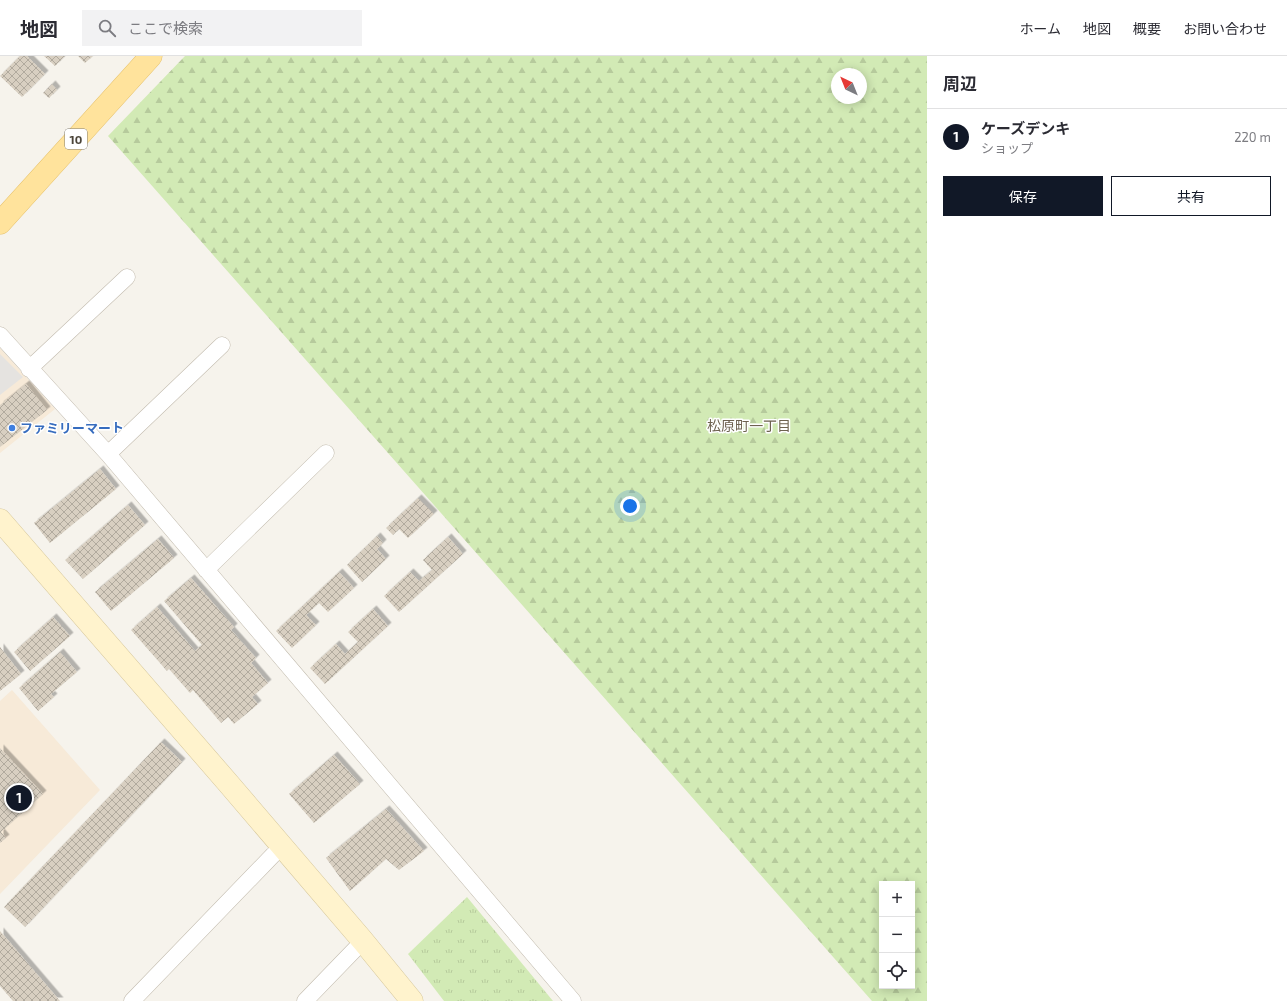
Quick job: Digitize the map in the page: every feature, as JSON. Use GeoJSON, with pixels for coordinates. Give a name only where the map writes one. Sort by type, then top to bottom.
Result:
{"type":"FeatureCollection","features":[{"type":"Feature","properties":{"kind":"main road","name":"10"},"geometry":{"type":"LineString","coordinates":[[0,223],[151,56]]}},
{"type":"Feature","properties":{"kind":"street"},"geometry":{"type":"LineString","coordinates":[[29,369],[127,277]]}},
{"type":"Feature","properties":{"kind":"street"},"geometry":{"type":"LineString","coordinates":[[0,335],[29,369],[108,454],[573,1001]]}},
{"type":"Feature","properties":{"kind":"street"},"geometry":{"type":"LineString","coordinates":[[108,454],[222,345]]}},
{"type":"Feature","properties":{"kind":"street"},"geometry":{"type":"LineString","coordinates":[[206,570],[326,453]]}},
{"type":"Feature","properties":{"kind":"street"},"geometry":{"type":"LineString","coordinates":[[0,520],[228,783],[363,941],[412,1001]]}},
{"type":"Feature","properties":{"kind":"street"},"geometry":{"type":"LineString","coordinates":[[132,1001],[282,847]]}},
{"type":"Feature","properties":{"kind":"street"},"geometry":{"type":"LineString","coordinates":[[305,1001],[363,941]]}},
{"type":"Feature","properties":{"kind":"shaded area"},"geometry":{"type":"Polygon","coordinates":[[[0,348],[55,409],[0,453],[0,348]]]}},
{"type":"Feature","properties":{"kind":"shaded area"},"geometry":{"type":"Polygon","coordinates":[[[0,354],[23,377],[0,395],[0,354]]]}},
{"type":"Feature","properties":{"kind":"shaded area"},"geometry":{"type":"Polygon","coordinates":[[[12,690],[100,790],[0,894],[0,701],[12,690]]]}},
{"type":"Feature","properties":{"kind":"green space"},"geometry":{"type":"Polygon","coordinates":[[[185,56],[927,56],[927,1001],[872,1001],[108,136],[185,56]]]}},
{"type":"Feature","properties":{"kind":"green space"},"geometry":{"type":"Polygon","coordinates":[[[467,897],[553,1001],[444,1001],[408,954],[467,897]]]}},
{"type":"Feature","properties":{"kind":"building"},"geometry":{"type":"Polygon","coordinates":[[[20,56],[27,56],[45,74],[22,97],[0,76],[20,56]]]}},
{"type":"Feature","properties":{"kind":"building"},"geometry":{"type":"Polygon","coordinates":[[[44,56],[65,56],[55,66],[44,56]]]}},
{"type":"Feature","properties":{"kind":"building"},"geometry":{"type":"Polygon","coordinates":[[[78,56],[93,56],[85,63],[78,56]]]}},
{"type":"Feature","properties":{"kind":"building"},"geometry":{"type":"Polygon","coordinates":[[[52,84],[57,90],[49,98],[43,93],[52,84]]]}},
{"type":"Feature","properties":{"kind":"building","name":"ファミリーマート"},"geometry":{"type":"Polygon","coordinates":[[[26,384],[47,410],[0,447],[0,405],[26,384]]]}},
{"type":"Feature","properties":{"kind":"building"},"geometry":{"type":"Polygon","coordinates":[[[100,469],[116,489],[50,543],[34,523],[100,469]]]}},
{"type":"Feature","properties":{"kind":"building"},"geometry":{"type":"Polygon","coordinates":[[[418,498],[434,514],[408,538],[399,529],[393,535],[386,528],[418,498]]]}},
{"type":"Feature","properties":{"kind":"building"},"geometry":{"type":"Polygon","coordinates":[[[128,505],[145,525],[83,579],[65,560],[128,505]]]}},
{"type":"Feature","properties":{"kind":"building"},"geometry":{"type":"Polygon","coordinates":[[[377,536],[383,543],[377,549],[386,559],[362,582],[347,565],[377,536]]]}},
{"type":"Feature","properties":{"kind":"building"},"geometry":{"type":"Polygon","coordinates":[[[448,537],[463,554],[399,612],[384,596],[410,572],[419,581],[432,570],[423,560],[448,537]]]}},
{"type":"Feature","properties":{"kind":"building"},"geometry":{"type":"Polygon","coordinates":[[[158,539],[174,558],[111,611],[95,592],[158,539]]]}},
{"type":"Feature","properties":{"kind":"building"},"geometry":{"type":"Polygon","coordinates":[[[339,572],[354,588],[328,612],[319,603],[306,615],[316,625],[292,648],[276,631],[339,572]]]}},
{"type":"Feature","properties":{"kind":"building"},"geometry":{"type":"Polygon","coordinates":[[[191,578],[234,627],[231,630],[256,658],[251,663],[268,683],[252,697],[258,704],[234,724],[228,717],[221,723],[193,690],[190,693],[169,669],[167,671],[131,630],[157,607],[195,651],[202,645],[164,601],[191,578]]]}},
{"type":"Feature","properties":{"kind":"building"},"geometry":{"type":"Polygon","coordinates":[[[373,609],[388,626],[325,684],[310,668],[336,644],[345,654],[358,642],[348,632],[373,609]]]}},
{"type":"Feature","properties":{"kind":"building"},"geometry":{"type":"Polygon","coordinates":[[[53,617],[70,636],[30,671],[14,652],[53,617]]]}},
{"type":"Feature","properties":{"kind":"building"},"geometry":{"type":"Polygon","coordinates":[[[0,647],[21,674],[0,691],[0,647]]]}},
{"type":"Feature","properties":{"kind":"building"},"geometry":{"type":"Polygon","coordinates":[[[60,652],[77,672],[51,694],[54,697],[38,711],[19,688],[60,652]]]}},
{"type":"Feature","properties":{"kind":"building"},"geometry":{"type":"Polygon","coordinates":[[[161,742],[182,762],[25,927],[4,907],[161,742]]]}},
{"type":"Feature","properties":{"kind":"building"},"geometry":{"type":"Polygon","coordinates":[[[0,748],[43,794],[1,832],[6,838],[0,843],[0,748]]]}},
{"type":"Feature","properties":{"kind":"building"},"geometry":{"type":"Polygon","coordinates":[[[334,755],[360,784],[314,823],[289,794],[334,755]]]}},
{"type":"Feature","properties":{"kind":"building"},"geometry":{"type":"Polygon","coordinates":[[[386,809],[424,851],[399,870],[386,859],[350,891],[326,858],[386,809]]]}},
{"type":"Feature","properties":{"kind":"building"},"geometry":{"type":"Polygon","coordinates":[[[0,931],[60,1001],[13,1001],[0,986],[0,931]]]}},
{"type":"Feature","properties":{"kind":"place","name":"ファミリーマート"},"geometry":{"type":"Point","coordinates":[12,428]}},
{"type":"Feature","properties":{"kind":"place","name":"ケーズデンキ"},"geometry":{"type":"Point","coordinates":[19,798]}},
{"type":"Feature","properties":{"kind":"district","name":"松原町一丁目"},"geometry":{"type":"Point","coordinates":[749,425]}}]}
